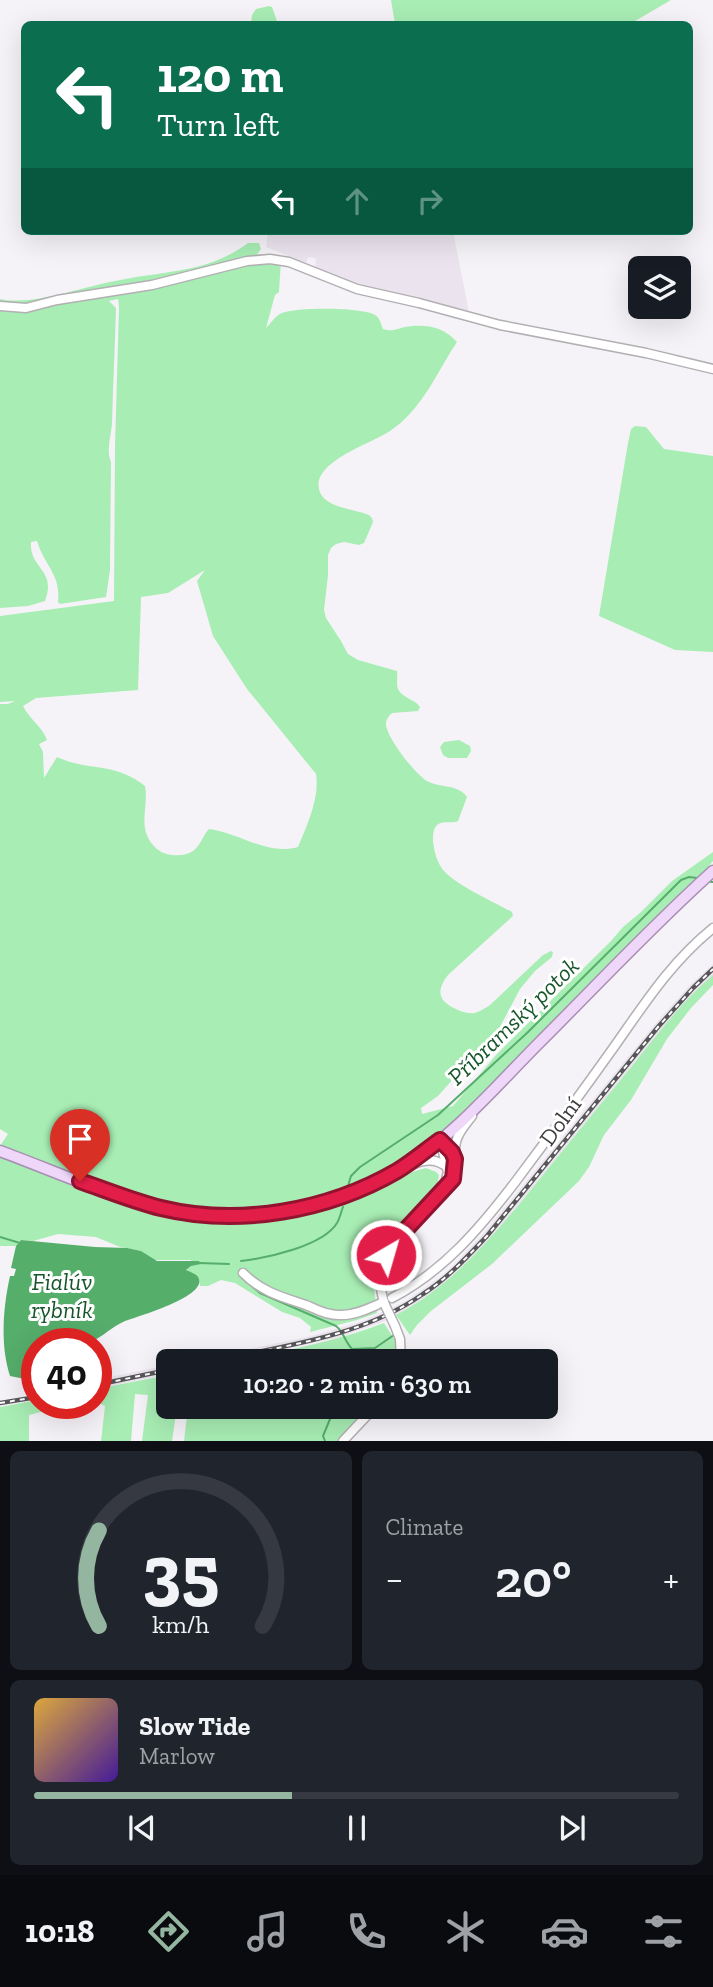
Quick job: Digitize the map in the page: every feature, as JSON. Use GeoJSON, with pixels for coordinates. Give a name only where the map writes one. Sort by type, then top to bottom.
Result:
{"type":"FeatureCollection","features":[{"type":"Feature","properties":{"kind":"main road"},"geometry":{"type":"LineString","coordinates":[[0,1151],[127,1198],[162,1208],[210,1216],[253,1215],[298,1209],[336,1198],[395,1172],[440,1140],[713,871]]}},
{"type":"Feature","properties":{"kind":"street"},"geometry":{"type":"LineString","coordinates":[[0,306],[26,308],[57,300],[152,285],[247,261],[270,259],[289,262],[357,289],[500,325],[646,353],[713,369]]}},
{"type":"Feature","properties":{"kind":"street","name":"Dolní"},"geometry":{"type":"LineString","coordinates":[[243,1273],[262,1289],[276,1296],[330,1314],[344,1315],[387,1301],[425,1278],[466,1242],[503,1198],[666,975],[691,946],[713,928]]}},
{"type":"Feature","properties":{"kind":"street"},"geometry":{"type":"LineString","coordinates":[[400,1349],[400,1339],[380,1284],[386,1255],[398,1238],[453,1179],[458,1136],[486,1097]]}},
{"type":"Feature","properties":{"kind":"street"},"geometry":{"type":"LineString","coordinates":[[440,1140],[455,1159]]}},
{"type":"Feature","properties":{"kind":"street"},"geometry":{"type":"LineString","coordinates":[[440,1140],[447,1167],[447,1180],[441,1193]]}},
{"type":"Feature","properties":{"kind":"street"},"geometry":{"type":"LineString","coordinates":[[395,1172],[425,1160],[447,1167]]}},
{"type":"Feature","properties":{"kind":"street"},"geometry":{"type":"LineString","coordinates":[[343,1441],[364,1419]]}},
{"type":"Feature","properties":{"kind":"shaded area"},"geometry":{"type":"Polygon","coordinates":[[[391,0],[671,0],[635,21],[394,21],[391,0]]]}},
{"type":"Feature","properties":{"kind":"shaded area"},"geometry":{"type":"Polygon","coordinates":[[[272,7],[277,21],[251,21],[256,9],[272,7]]]}},
{"type":"Feature","properties":{"kind":"shaded area"},"geometry":{"type":"Polygon","coordinates":[[[268,235],[454,235],[469,312],[366,288],[315,267],[315,258],[308,257],[306,263],[266,247],[268,235]]]}},
{"type":"Feature","properties":{"kind":"shaded area"},"geometry":{"type":"Polygon","coordinates":[[[248,243],[259,243],[261,249],[254,259],[281,260],[279,292],[275,295],[266,328],[278,315],[290,311],[344,309],[375,315],[383,329],[427,326],[446,332],[457,342],[428,390],[411,412],[390,431],[334,462],[320,479],[319,489],[333,504],[369,515],[373,522],[364,543],[359,545],[344,542],[331,548],[328,555],[324,610],[326,618],[348,654],[358,660],[397,671],[397,687],[400,692],[420,707],[418,711],[392,713],[386,722],[395,745],[409,763],[427,781],[459,790],[467,797],[458,821],[439,824],[435,828],[434,848],[441,867],[474,892],[512,912],[513,916],[448,975],[440,991],[443,1000],[458,1010],[478,1012],[490,1005],[543,955],[553,952],[552,957],[535,971],[520,989],[493,1040],[471,1066],[462,1069],[438,1096],[421,1108],[422,1114],[453,1106],[497,1054],[623,927],[672,881],[713,852],[713,861],[484,1094],[416,1153],[356,1185],[316,1200],[277,1208],[231,1212],[163,1204],[0,1146],[8,1134],[0,1129],[0,704],[15,701],[0,702],[0,616],[114,601],[119,307],[118,299],[109,301],[116,308],[109,448],[110,570],[106,597],[60,604],[55,577],[37,541],[31,542],[32,551],[48,582],[45,601],[28,606],[0,608],[0,299],[42,298],[189,268],[219,260],[248,243]],[[205,570],[168,593],[141,597],[138,690],[36,698],[23,706],[47,740],[39,744],[43,752],[44,778],[57,757],[69,762],[112,770],[133,778],[145,786],[144,824],[148,838],[157,849],[166,854],[181,855],[191,852],[209,829],[275,849],[298,847],[314,802],[316,774],[247,689],[213,636],[197,581],[205,570]]]}},
{"type":"Feature","properties":{"kind":"shaded area"},"geometry":{"type":"Polygon","coordinates":[[[635,426],[646,427],[664,449],[713,456],[713,652],[675,650],[599,616],[628,443],[631,429],[635,426]]]}},
{"type":"Feature","properties":{"kind":"shaded area"},"geometry":{"type":"Polygon","coordinates":[[[459,740],[470,746],[471,751],[467,758],[448,758],[443,755],[440,747],[444,742],[459,740]]]}},
{"type":"Feature","properties":{"kind":"shaded area"},"geometry":{"type":"Polygon","coordinates":[[[713,964],[713,975],[662,1029],[491,1238],[444,1284],[385,1321],[340,1337],[284,1349],[250,1349],[312,1336],[363,1321],[404,1302],[439,1278],[484,1233],[690,985],[713,964]]]}},
{"type":"Feature","properties":{"kind":"shaded area"},"geometry":{"type":"Polygon","coordinates":[[[713,975],[713,985],[667,1039],[631,1100],[604,1135],[589,1167],[579,1181],[492,1264],[431,1311],[410,1335],[396,1315],[449,1279],[479,1250],[670,1019],[713,975]]]}},
{"type":"Feature","properties":{"kind":"shaded area"},"geometry":{"type":"Polygon","coordinates":[[[0,1156],[161,1213],[231,1221],[278,1217],[426,1168],[439,1175],[438,1182],[429,1195],[376,1259],[373,1279],[377,1313],[310,1332],[311,1327],[300,1318],[282,1312],[235,1283],[221,1280],[208,1286],[200,1286],[199,1278],[186,1270],[191,1266],[191,1260],[153,1260],[141,1251],[120,1247],[96,1237],[58,1234],[33,1241],[21,1240],[16,1246],[0,1246],[0,1156]]]}},
{"type":"Feature","properties":{"kind":"shaded area"},"geometry":{"type":"Polygon","coordinates":[[[384,1323],[396,1342],[396,1349],[294,1349],[328,1341],[384,1323]]]}},
{"type":"Feature","properties":{"kind":"shaded area"},"geometry":{"type":"Polygon","coordinates":[[[156,1368],[156,1376],[112,1386],[112,1377],[156,1368]]]}},
{"type":"Feature","properties":{"kind":"shaded area"},"geometry":{"type":"Polygon","coordinates":[[[156,1377],[156,1419],[175,1419],[172,1441],[142,1441],[148,1395],[135,1394],[131,1441],[101,1441],[104,1419],[112,1419],[112,1386],[156,1377]]]}},
{"type":"Feature","properties":{"kind":"shaded area"},"geometry":{"type":"Polygon","coordinates":[[[21,1403],[21,1419],[29,1419],[29,1441],[0,1441],[0,1407],[21,1403]]]}},
{"type":"Feature","properties":{"kind":"shaded area"},"geometry":{"type":"Polygon","coordinates":[[[187,1419],[357,1419],[338,1441],[184,1441],[187,1419]]]}},
{"type":"Feature","properties":{"kind":"water","name":"Fialúv rybník"},"geometry":{"type":"Polygon","coordinates":[[[21,1240],[127,1248],[141,1251],[157,1261],[199,1261],[201,1264],[186,1270],[198,1277],[198,1286],[181,1300],[112,1329],[21,1328],[21,1378],[10,1376],[5,1352],[4,1314],[10,1276],[14,1276],[16,1269],[11,1268],[16,1246],[21,1240]]]}},
{"type":"Feature","properties":{"kind":"waterway","name":"Příbramský potok"},"geometry":{"type":"LineString","coordinates":[[348,1186],[351,1176],[360,1167],[438,1115],[527,1033],[681,880],[697,878]]}},
{"type":"Feature","properties":{"kind":"waterway","name":"Příbramský potok"},"geometry":{"type":"LineString","coordinates":[[241,1261],[294,1250],[320,1238],[337,1223],[343,1207]]}},
{"type":"Feature","properties":{"kind":"waterway","name":"Příbramský potok"},"geometry":{"type":"LineString","coordinates":[[0,1237],[20,1243]]}},
{"type":"Feature","properties":{"kind":"waterway","name":"Příbramský potok"},"geometry":{"type":"LineString","coordinates":[[199,1263],[229,1264]]}},
{"type":"Feature","properties":{"kind":"waterway"},"geometry":{"type":"LineString","coordinates":[[242,1278],[260,1293],[336,1326],[352,1349]]}},
{"type":"Feature","properties":{"kind":"waterway"},"geometry":{"type":"LineString","coordinates":[[352,1349],[375,1348],[394,1335]]}},
{"type":"Feature","properties":{"kind":"waterway"},"geometry":{"type":"LineString","coordinates":[[325,1441],[323,1436],[330,1419]]}},
{"type":"Feature","properties":{"kind":"railway"},"geometry":{"type":"LineString","coordinates":[[271,1349],[347,1331],[373,1321],[399,1309],[441,1281],[487,1236],[658,1027],[713,969]]}},
{"type":"Feature","properties":{"kind":"railway"},"geometry":{"type":"LineString","coordinates":[[112,1382],[156,1372]]}},
{"type":"Feature","properties":{"kind":"railway"},"geometry":{"type":"LineString","coordinates":[[0,1403],[21,1400]]}},
{"type":"Feature","properties":{"kind":"route"},"geometry":{"type":"LineString","coordinates":[[80,1181],[162,1208],[210,1216],[253,1215],[317,1204],[376,1182],[406,1166],[440,1140],[446,1144],[455,1159],[453,1179],[398,1238],[386,1255]]}}]}
